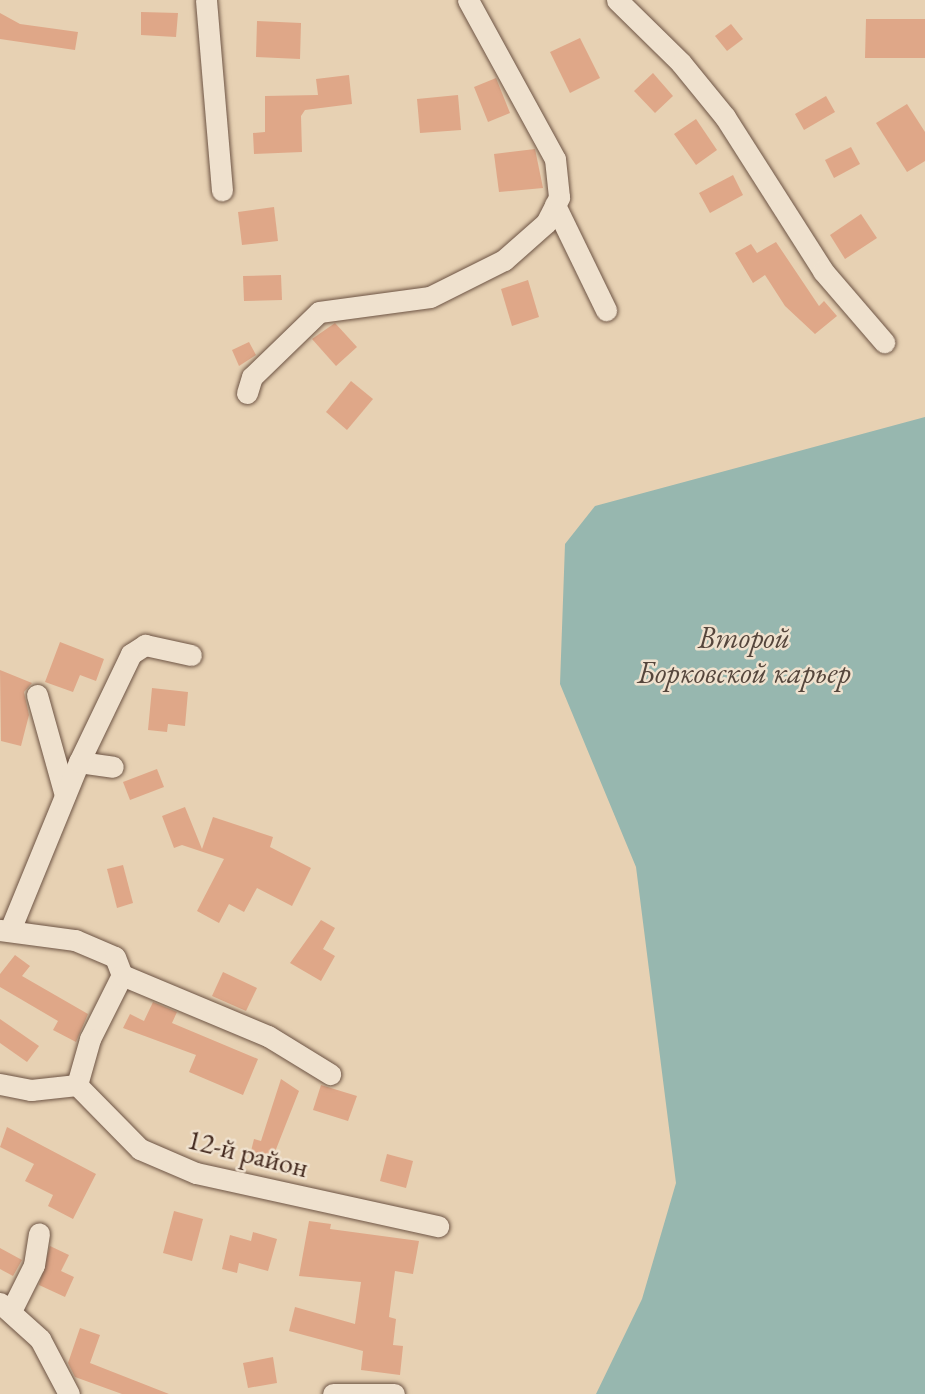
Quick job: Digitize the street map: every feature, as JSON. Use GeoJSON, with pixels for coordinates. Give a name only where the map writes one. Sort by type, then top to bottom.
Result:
{"type":"FeatureCollection","features":[{"type":"Feature","properties":{"kind":"lane"},"geometry":{"type":"LineString","coordinates":[[205,0],[222,190]]}},
{"type":"Feature","properties":{"kind":"lane"},"geometry":{"type":"LineString","coordinates":[[468,0],[555,159],[555,205],[606,310]]}},
{"type":"Feature","properties":{"kind":"lane"},"geometry":{"type":"LineString","coordinates":[[617,0],[725,117],[823,271],[884,342]]}},
{"type":"Feature","properties":{"kind":"lane"},"geometry":{"type":"LineString","coordinates":[[247,393],[252,376],[319,312],[430,297],[465,284],[512,253],[546,223],[555,205]]}},
{"type":"Feature","properties":{"kind":"lane"},"geometry":{"type":"LineString","coordinates":[[191,655],[145,645],[131,654],[79,762],[5,930],[75,940],[115,957],[122,975],[268,1036],[330,1074]]}},
{"type":"Feature","properties":{"kind":"lane"},"geometry":{"type":"LineString","coordinates":[[37,695],[65,795]]}},
{"type":"Feature","properties":{"kind":"lane"},"geometry":{"type":"LineString","coordinates":[[79,762],[113,767]]}},
{"type":"Feature","properties":{"kind":"lane"},"geometry":{"type":"LineString","coordinates":[[0,1084],[31,1090],[77,1085],[90,1039],[122,975]]}},
{"type":"Feature","properties":{"kind":"lane","name":"12-й район"},"geometry":{"type":"LineString","coordinates":[[77,1085],[140,1149],[196,1173],[439,1226]]}},
{"type":"Feature","properties":{"kind":"lane"},"geometry":{"type":"LineString","coordinates":[[39,1233],[34,1265],[5,1307],[40,1339],[69,1394]]}},
{"type":"Feature","properties":{"kind":"lane"},"geometry":{"type":"LineString","coordinates":[[333,1394],[394,1394]]}},
{"type":"Feature","properties":{"kind":"water","name":"Второй Борковской карьер"},"geometry":{"type":"Polygon","coordinates":[[[925,417],[925,1394],[596,1394],[642,1299],[676,1183],[636,867],[560,684],[565,544],[595,506],[925,417]]]}},
{"type":"Feature","properties":{"kind":"building"},"geometry":{"type":"Polygon","coordinates":[[[141,12],[178,13],[176,37],[141,35],[141,12]]]}},
{"type":"Feature","properties":{"kind":"building"},"geometry":{"type":"Polygon","coordinates":[[[0,13],[20,24],[78,32],[75,50],[0,39],[0,13]]]}},
{"type":"Feature","properties":{"kind":"building"},"geometry":{"type":"Polygon","coordinates":[[[866,19],[925,19],[925,58],[865,58],[866,19]]]}},
{"type":"Feature","properties":{"kind":"building"},"geometry":{"type":"Polygon","coordinates":[[[257,21],[301,23],[300,59],[256,57],[257,21]]]}},
{"type":"Feature","properties":{"kind":"building"},"geometry":{"type":"Polygon","coordinates":[[[731,24],[743,39],[727,51],[715,36],[731,24]]]}},
{"type":"Feature","properties":{"kind":"building"},"geometry":{"type":"Polygon","coordinates":[[[580,38],[600,78],[570,93],[550,52],[580,38]]]}},
{"type":"Feature","properties":{"kind":"building"},"geometry":{"type":"Polygon","coordinates":[[[653,73],[673,96],[655,113],[634,91],[653,73]]]}},
{"type":"Feature","properties":{"kind":"building"},"geometry":{"type":"Polygon","coordinates":[[[349,75],[352,104],[305,110],[301,116],[302,152],[254,154],[253,133],[265,132],[265,96],[318,95],[316,79],[349,75]]]}},
{"type":"Feature","properties":{"kind":"building"},"geometry":{"type":"Polygon","coordinates":[[[496,78],[510,113],[488,122],[474,87],[496,78]]]}},
{"type":"Feature","properties":{"kind":"building"},"geometry":{"type":"Polygon","coordinates":[[[458,95],[461,130],[420,133],[417,99],[458,95]]]}},
{"type":"Feature","properties":{"kind":"building"},"geometry":{"type":"Polygon","coordinates":[[[826,96],[835,112],[804,130],[795,114],[826,96]]]}},
{"type":"Feature","properties":{"kind":"building"},"geometry":{"type":"Polygon","coordinates":[[[907,104],[925,132],[925,161],[907,172],[876,123],[907,104]]]}},
{"type":"Feature","properties":{"kind":"building"},"geometry":{"type":"Polygon","coordinates":[[[696,119],[717,150],[696,165],[674,134],[696,119]]]}},
{"type":"Feature","properties":{"kind":"building"},"geometry":{"type":"Polygon","coordinates":[[[851,147],[860,164],[834,178],[825,160],[851,147]]]}},
{"type":"Feature","properties":{"kind":"building"},"geometry":{"type":"Polygon","coordinates":[[[535,149],[543,188],[499,192],[494,154],[535,149]]]}},
{"type":"Feature","properties":{"kind":"building"},"geometry":{"type":"Polygon","coordinates":[[[733,175],[743,195],[710,213],[699,193],[733,175]]]}},
{"type":"Feature","properties":{"kind":"building"},"geometry":{"type":"Polygon","coordinates":[[[274,207],[278,241],[242,245],[238,212],[274,207]]]}},
{"type":"Feature","properties":{"kind":"building"},"geometry":{"type":"Polygon","coordinates":[[[861,214],[877,238],[845,259],[830,235],[861,214]]]}},
{"type":"Feature","properties":{"kind":"building"},"geometry":{"type":"Polygon","coordinates":[[[776,242],[819,306],[824,301],[837,316],[815,334],[785,306],[765,275],[753,283],[735,253],[751,244],[757,253],[776,242]]]}},
{"type":"Feature","properties":{"kind":"building"},"geometry":{"type":"Polygon","coordinates":[[[281,275],[282,300],[244,301],[243,276],[281,275]]]}},
{"type":"Feature","properties":{"kind":"building"},"geometry":{"type":"Polygon","coordinates":[[[528,280],[539,317],[512,326],[501,289],[528,280]]]}},
{"type":"Feature","properties":{"kind":"building"},"geometry":{"type":"Polygon","coordinates":[[[335,323],[357,347],[336,366],[312,339],[335,323]]]}},
{"type":"Feature","properties":{"kind":"building"},"geometry":{"type":"Polygon","coordinates":[[[249,342],[256,355],[239,366],[232,350],[249,342]]]}},
{"type":"Feature","properties":{"kind":"building"},"geometry":{"type":"Polygon","coordinates":[[[351,381],[373,399],[347,430],[326,412],[351,381]]]}},
{"type":"Feature","properties":{"kind":"building"},"geometry":{"type":"Polygon","coordinates":[[[60,642],[104,659],[96,681],[80,675],[73,692],[45,682],[60,642]]]}},
{"type":"Feature","properties":{"kind":"building"},"geometry":{"type":"Polygon","coordinates":[[[0,670],[32,683],[24,692],[29,715],[21,746],[1,741],[0,670]]]}},
{"type":"Feature","properties":{"kind":"building"},"geometry":{"type":"Polygon","coordinates":[[[152,688],[188,692],[185,726],[168,724],[167,732],[148,730],[152,688]]]}},
{"type":"Feature","properties":{"kind":"building"},"geometry":{"type":"Polygon","coordinates":[[[157,769],[164,787],[130,800],[123,782],[157,769]]]}},
{"type":"Feature","properties":{"kind":"building"},"geometry":{"type":"Polygon","coordinates":[[[185,807],[202,849],[213,817],[273,837],[270,847],[311,868],[292,906],[257,888],[244,912],[229,904],[219,923],[197,911],[224,859],[182,845],[174,848],[162,816],[185,807]]]}},
{"type":"Feature","properties":{"kind":"building"},"geometry":{"type":"Polygon","coordinates":[[[123,865],[133,903],[117,908],[107,869],[123,865]]]}},
{"type":"Feature","properties":{"kind":"building"},"geometry":{"type":"Polygon","coordinates":[[[321,920],[335,928],[323,949],[335,956],[321,981],[290,963],[321,920]]]}},
{"type":"Feature","properties":{"kind":"building"},"geometry":{"type":"Polygon","coordinates":[[[15,955],[30,966],[22,976],[88,1014],[76,1042],[53,1030],[58,1021],[0,987],[0,974],[15,955]]]}},
{"type":"Feature","properties":{"kind":"building"},"geometry":{"type":"Polygon","coordinates":[[[223,972],[257,988],[246,1011],[212,996],[223,972]]]}},
{"type":"Feature","properties":{"kind":"building"},"geometry":{"type":"Polygon","coordinates":[[[153,1002],[177,1012],[172,1023],[258,1059],[243,1095],[189,1072],[196,1055],[123,1028],[130,1014],[144,1021],[153,1002]]]}},
{"type":"Feature","properties":{"kind":"building"},"geometry":{"type":"Polygon","coordinates":[[[0,1019],[39,1046],[27,1062],[0,1043],[0,1019]]]}},
{"type":"Feature","properties":{"kind":"building"},"geometry":{"type":"Polygon","coordinates":[[[281,1079],[299,1091],[271,1162],[250,1155],[254,1139],[261,1141],[281,1079]]]}},
{"type":"Feature","properties":{"kind":"building"},"geometry":{"type":"Polygon","coordinates":[[[321,1085],[357,1096],[348,1121],[313,1110],[321,1085]]]}},
{"type":"Feature","properties":{"kind":"building"},"geometry":{"type":"Polygon","coordinates":[[[7,1127],[96,1174],[73,1219],[48,1206],[53,1195],[25,1181],[34,1164],[0,1147],[7,1127]]]}},
{"type":"Feature","properties":{"kind":"building"},"geometry":{"type":"Polygon","coordinates":[[[387,1154],[413,1161],[406,1188],[380,1181],[387,1154]]]}},
{"type":"Feature","properties":{"kind":"building"},"geometry":{"type":"Polygon","coordinates":[[[174,1211],[203,1219],[192,1261],[163,1253],[174,1211]]]}},
{"type":"Feature","properties":{"kind":"building"},"geometry":{"type":"Polygon","coordinates":[[[309,1221],[331,1224],[330,1229],[419,1241],[413,1274],[395,1271],[389,1317],[396,1319],[393,1345],[403,1346],[400,1375],[361,1370],[363,1351],[289,1331],[295,1307],[355,1324],[361,1282],[299,1276],[309,1221]]]}},
{"type":"Feature","properties":{"kind":"building"},"geometry":{"type":"Polygon","coordinates":[[[253,1232],[277,1239],[268,1271],[239,1263],[237,1273],[222,1269],[230,1235],[251,1241],[253,1232]]]}},
{"type":"Feature","properties":{"kind":"building"},"geometry":{"type":"Polygon","coordinates":[[[50,1246],[69,1255],[61,1271],[74,1277],[65,1297],[39,1285],[50,1246]]]}},
{"type":"Feature","properties":{"kind":"building"},"geometry":{"type":"Polygon","coordinates":[[[0,1248],[22,1260],[13,1276],[0,1269],[0,1248]]]}},
{"type":"Feature","properties":{"kind":"building"},"geometry":{"type":"Polygon","coordinates":[[[80,1328],[100,1335],[90,1363],[169,1394],[122,1394],[75,1377],[68,1363],[80,1328]]]}},
{"type":"Feature","properties":{"kind":"building"},"geometry":{"type":"Polygon","coordinates":[[[273,1357],[277,1383],[248,1388],[243,1363],[273,1357]]]}}]}
